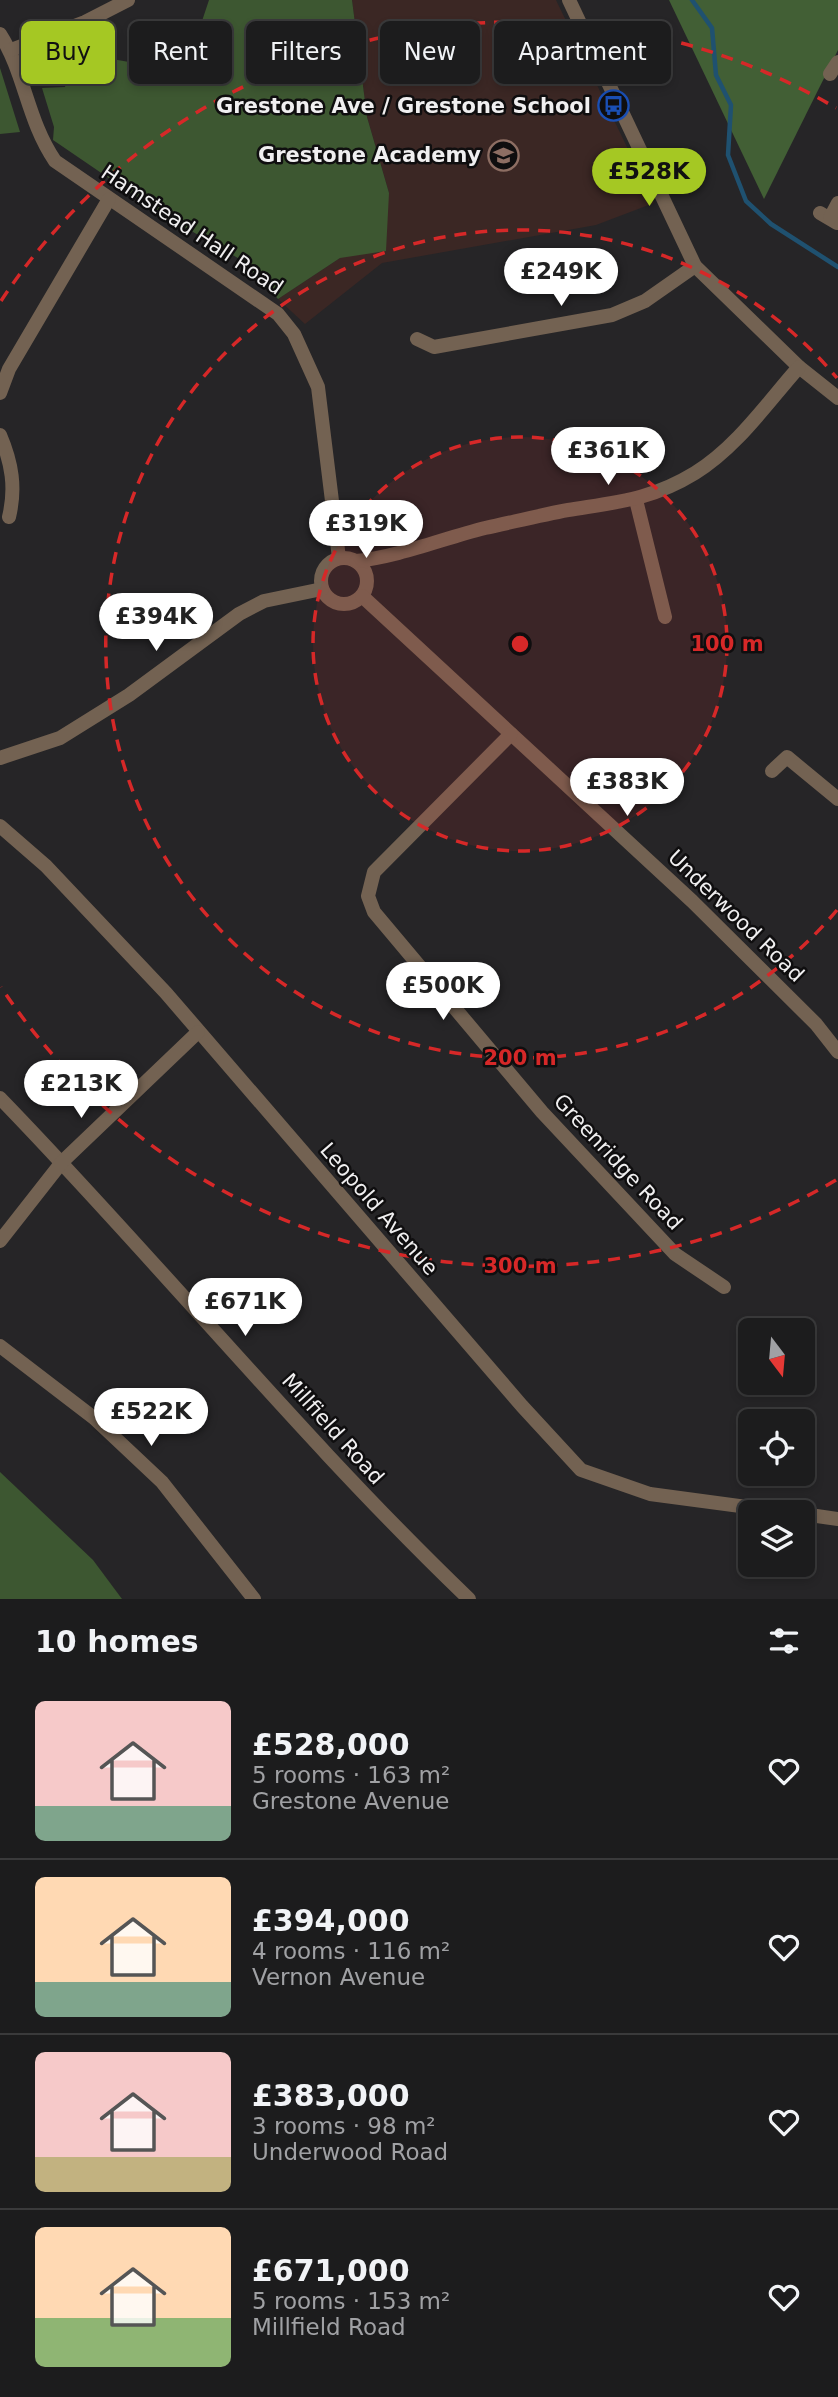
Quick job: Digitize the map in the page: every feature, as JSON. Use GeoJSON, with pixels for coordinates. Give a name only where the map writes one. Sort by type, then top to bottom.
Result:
{"type":"FeatureCollection","features":[{"type":"Feature","properties":{"kind":"street"},"geometry":{"type":"LineString","coordinates":[[11,50],[85,22],[128,0]]}},
{"type":"Feature","properties":{"kind":"street"},"geometry":{"type":"LineString","coordinates":[[569,0],[695,266],[799,367],[838,398]]}},
{"type":"Feature","properties":{"kind":"street","name":"Hamstead Hall Road"},"geometry":{"type":"LineString","coordinates":[[0,34],[11,50],[33,122],[55,161],[278,314],[293,334],[318,387],[339,558]]}},
{"type":"Feature","properties":{"kind":"street"},"geometry":{"type":"LineString","coordinates":[[0,393],[4,368],[109,199]]}},
{"type":"Feature","properties":{"kind":"street"},"geometry":{"type":"LineString","coordinates":[[829,218],[838,203]]}},
{"type":"Feature","properties":{"kind":"street"},"geometry":{"type":"LineString","coordinates":[[417,339],[434,347],[612,315],[645,301],[695,266]]}},
{"type":"Feature","properties":{"kind":"street"},"geometry":{"type":"LineString","coordinates":[[392,557],[365,590],[349,604],[335,603],[322,589],[324,569],[339,558],[356,561],[392,557],[481,529],[566,510],[636,500],[695,473],[726,450],[799,367]]}},
{"type":"Feature","properties":{"kind":"street"},"geometry":{"type":"LineString","coordinates":[[0,435],[10,457],[14,498],[11,518]]}},
{"type":"Feature","properties":{"kind":"street"},"geometry":{"type":"LineString","coordinates":[[636,500],[665,617]]}},
{"type":"Feature","properties":{"kind":"street"},"geometry":{"type":"LineString","coordinates":[[356,561],[365,570],[365,590]]}},
{"type":"Feature","properties":{"kind":"street"},"geometry":{"type":"LineString","coordinates":[[0,758],[60,738],[129,695],[256,605],[322,589]]}},
{"type":"Feature","properties":{"kind":"street","name":"Underwood Road"},"geometry":{"type":"LineString","coordinates":[[365,590],[383,614],[740,948],[816,1024],[838,1052]]}},
{"type":"Feature","properties":{"kind":"street","name":"Underwood Road"},"geometry":{"type":"LineString","coordinates":[[349,604],[383,614]]}},
{"type":"Feature","properties":{"kind":"street","name":"Greenridge Road"},"geometry":{"type":"LineString","coordinates":[[510,734],[374,872],[368,896],[374,912],[542,1112],[675,1254],[724,1287]]}},
{"type":"Feature","properties":{"kind":"street"},"geometry":{"type":"LineString","coordinates":[[772,771],[788,757],[838,799]]}},
{"type":"Feature","properties":{"kind":"street","name":"Leopold Avenue"},"geometry":{"type":"LineString","coordinates":[[0,827],[46,866],[93,913],[513,1396],[582,1470],[650,1494],[738,1506]]}},
{"type":"Feature","properties":{"kind":"street"},"geometry":{"type":"LineString","coordinates":[[0,1241],[62,1162],[198,1031]]}},
{"type":"Feature","properties":{"kind":"street","name":"Millfield Road"},"geometry":{"type":"LineString","coordinates":[[0,1098],[62,1162],[396,1530],[469,1599]]}},
{"type":"Feature","properties":{"kind":"street"},"geometry":{"type":"LineString","coordinates":[[0,1346],[94,1418],[162,1482],[254,1599]]}},
{"type":"Feature","properties":{"kind":"street"},"geometry":{"type":"LineString","coordinates":[[815,1516],[838,1519]]}},
{"type":"Feature","properties":{"kind":"shaded area","name":"Grestone Academy"},"geometry":{"type":"Polygon","coordinates":[[[352,0],[556,0],[566,21],[494,21],[494,84],[597,84],[654,203],[596,225],[382,263],[305,324],[278,299],[340,258],[389,193],[367,117],[363,84],[366,84],[366,21],[355,21],[352,0]]]}},
{"type":"Feature","properties":{"kind":"green space"},"geometry":{"type":"Polygon","coordinates":[[[209,0],[352,0],[355,21],[246,21],[246,84],[363,84],[367,117],[389,193],[386,251],[340,258],[278,299],[243,261],[157,211],[53,140],[54,127],[42,88],[65,87],[66,84],[115,84],[115,60],[129,62],[129,84],[232,84],[232,21],[202,21],[209,0]]]}},
{"type":"Feature","properties":{"kind":"green space"},"geometry":{"type":"Polygon","coordinates":[[[669,0],[838,0],[838,50],[764,199],[669,0]]]}},
{"type":"Feature","properties":{"kind":"green space"},"geometry":{"type":"Polygon","coordinates":[[[0,68],[20,132],[0,134],[0,68]]]}},
{"type":"Feature","properties":{"kind":"green space"},"geometry":{"type":"Polygon","coordinates":[[[0,1472],[93,1560],[122,1599],[0,1599],[0,1472]]]}},
{"type":"Feature","properties":{"kind":"waterway"},"geometry":{"type":"LineString","coordinates":[[692,0],[712,28],[716,75],[731,105],[728,155],[746,201],[771,224],[838,267]]}},
{"type":"Feature","properties":{"kind":"place","name":"Grestone Ave / Grestone School"},"geometry":{"type":"Point","coordinates":[614,106]}},
{"type":"Feature","properties":{"kind":"place","name":"Grestone Academy"},"geometry":{"type":"Point","coordinates":[504,155]}}]}
